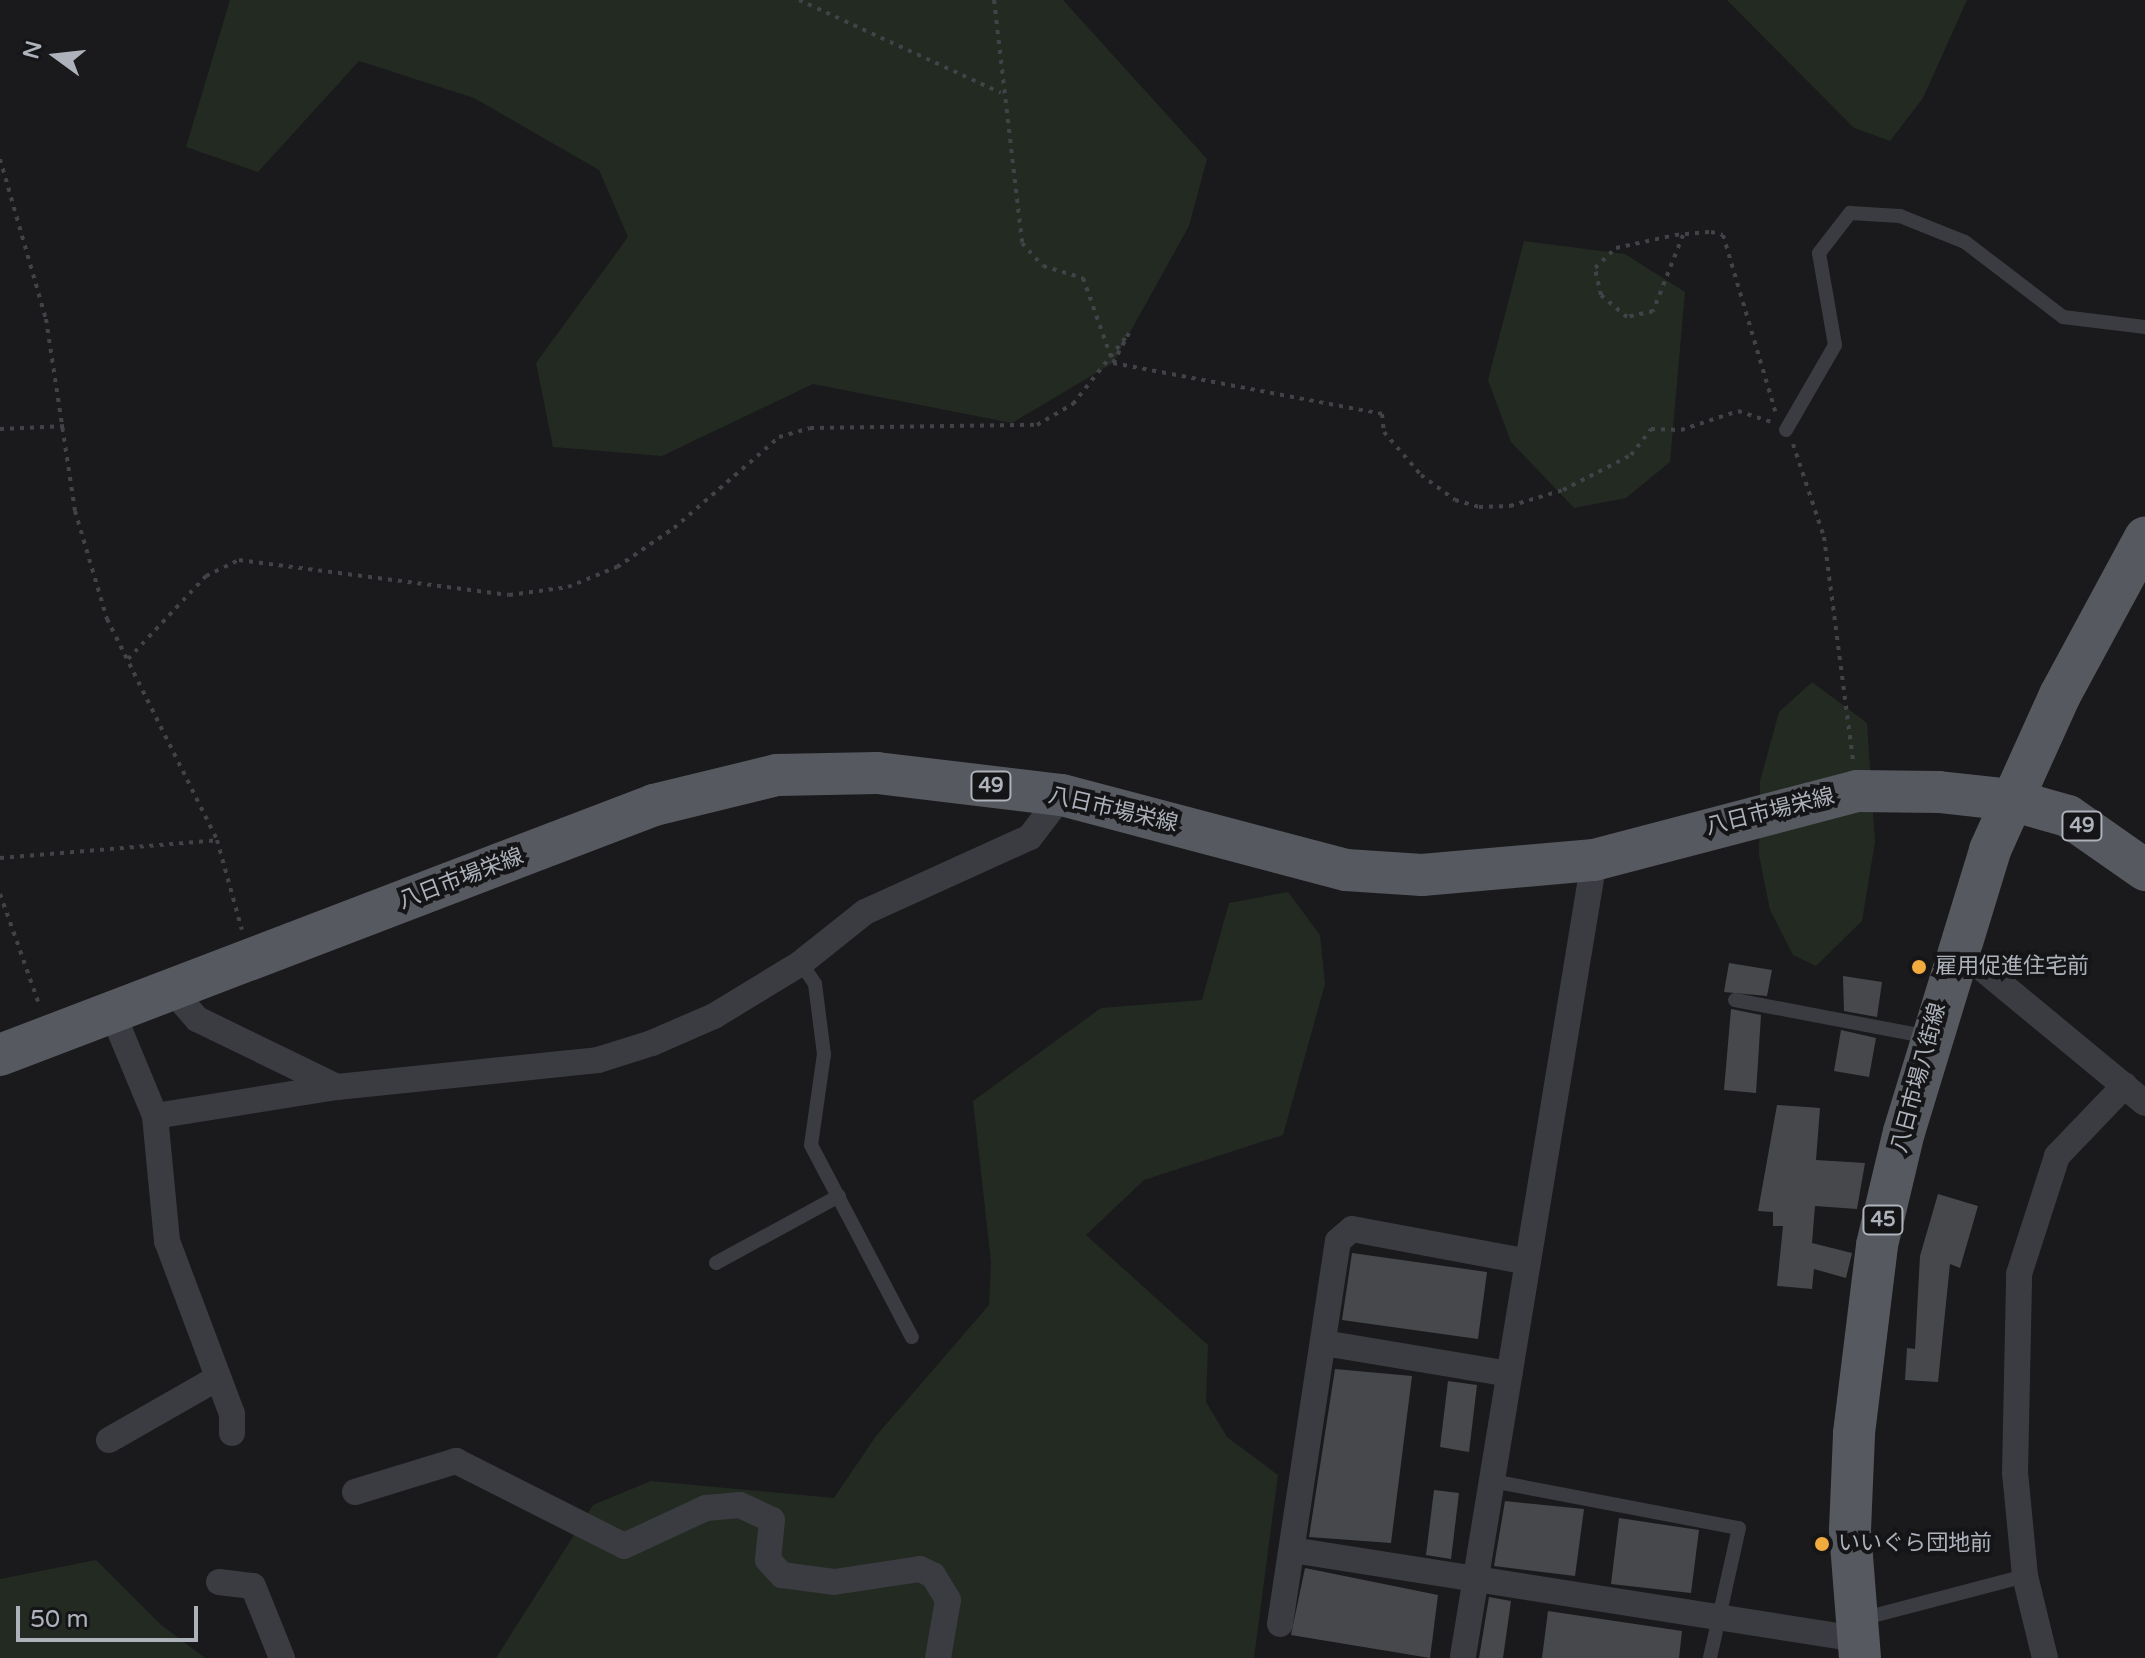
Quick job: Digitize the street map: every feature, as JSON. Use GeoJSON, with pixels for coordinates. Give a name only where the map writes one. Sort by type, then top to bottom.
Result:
{"type":"FeatureCollection","features":[{"type":"Feature","properties":{"kind":"main road","name":"八日市場八街線"},"geometry":{"type":"LineString","coordinates":[[1858,1639],[1850,1530],[1862,1347],[1877,1245],[1930,1037],[1955,946],[2011,800],[2145,538]]}},
{"type":"Feature","properties":{"kind":"main road","name":"八日市場栄線"},"geometry":{"type":"LineString","coordinates":[[0,1055],[654,805],[777,775],[877,773],[1062,795],[1346,870],[1422,875],[1594,860],[1857,791],[2011,800],[2068,816],[2145,870]]}},
{"type":"Feature","properties":{"kind":"street"},"geometry":{"type":"LineString","coordinates":[[155,1116],[337,1087],[598,1060],[714,1016],[801,963],[865,912],[1030,837],[1062,795]]}},
{"type":"Feature","properties":{"kind":"street"},"geometry":{"type":"LineString","coordinates":[[1463,1656],[1594,860]]}},
{"type":"Feature","properties":{"kind":"street"},"geometry":{"type":"LineString","coordinates":[[1955,946],[2145,1103]]}},
{"type":"Feature","properties":{"kind":"street"},"geometry":{"type":"LineString","coordinates":[[171,989],[197,1019],[337,1087]]}},
{"type":"Feature","properties":{"kind":"street"},"geometry":{"type":"LineString","coordinates":[[112,1012],[155,1116],[167,1241],[232,1433]]}},
{"type":"Feature","properties":{"kind":"street"},"geometry":{"type":"LineString","coordinates":[[2045,1658],[2025,1576],[2014,1430],[2019,1274],[2057,1156],[2125,1085]]}},
{"type":"Feature","properties":{"kind":"street"},"geometry":{"type":"LineString","coordinates":[[1280,1624],[1338,1241],[1352,1229],[1528,1262]]}},
{"type":"Feature","properties":{"kind":"street"},"geometry":{"type":"LineString","coordinates":[[1324,1343],[1509,1374]]}},
{"type":"Feature","properties":{"kind":"street"},"geometry":{"type":"LineString","coordinates":[[109,1440],[216,1379]]}},
{"type":"Feature","properties":{"kind":"street"},"geometry":{"type":"LineString","coordinates":[[355,1492],[456,1461],[624,1546],[706,1508],[740,1505],[772,1520],[768,1560],[782,1575],[834,1582],[920,1569],[933,1575],[948,1600],[938,1658]]}},
{"type":"Feature","properties":{"kind":"street"},"geometry":{"type":"LineString","coordinates":[[1292,1550],[1858,1639]]}},
{"type":"Feature","properties":{"kind":"street"},"geometry":{"type":"LineString","coordinates":[[219,1582],[253,1586],[282,1658]]}},
{"type":"Feature","properties":{"kind":"lane"},"geometry":{"type":"LineString","coordinates":[[1786,430],[1835,345],[1819,253],[1850,213],[1900,216],[1965,242],[2063,317],[2145,327]]}},
{"type":"Feature","properties":{"kind":"lane"},"geometry":{"type":"LineString","coordinates":[[801,963],[815,984],[824,1054],[811,1145],[912,1337]]}},
{"type":"Feature","properties":{"kind":"lane"},"geometry":{"type":"LineString","coordinates":[[1735,1000],[1930,1037]]}},
{"type":"Feature","properties":{"kind":"lane"},"geometry":{"type":"LineString","coordinates":[[716,1263],[839,1196]]}},
{"type":"Feature","properties":{"kind":"lane"},"geometry":{"type":"LineString","coordinates":[[1492,1481],[1739,1528],[1710,1658]]}},
{"type":"Feature","properties":{"kind":"lane"},"geometry":{"type":"LineString","coordinates":[[1858,1639],[2025,1576]]}},
{"type":"Feature","properties":{"kind":"path"},"geometry":{"type":"LineString","coordinates":[[799,0],[1001,93]]}},
{"type":"Feature","properties":{"kind":"path"},"geometry":{"type":"LineString","coordinates":[[994,0],[1001,93],[1009,112],[1022,243],[1043,266],[1083,278],[1113,363]]}},
{"type":"Feature","properties":{"kind":"path"},"geometry":{"type":"LineString","coordinates":[[0,159],[46,319],[67,426],[75,511],[107,619],[217,840],[250,959]]}},
{"type":"Feature","properties":{"kind":"path"},"geometry":{"type":"LineString","coordinates":[[1113,363],[1382,414],[1396,446],[1455,500],[1479,507],[1538,500],[1631,455],[1651,429],[1681,430],[1738,411],[1780,427],[1751,340],[1731,243],[1711,232],[1683,235],[1601,256],[1595,282],[1610,309],[1627,317],[1653,311],[1683,235]]}},
{"type":"Feature","properties":{"kind":"path"},"geometry":{"type":"LineString","coordinates":[[128,659],[206,576],[239,560],[509,595],[568,587],[617,567],[674,528],[779,437],[822,427],[1037,425],[1073,404],[1129,333],[1113,363]]}},
{"type":"Feature","properties":{"kind":"path"},"geometry":{"type":"LineString","coordinates":[[0,429],[67,426]]}},
{"type":"Feature","properties":{"kind":"path"},"geometry":{"type":"LineString","coordinates":[[1786,430],[1824,537],[1857,791]]}},
{"type":"Feature","properties":{"kind":"path"},"geometry":{"type":"LineString","coordinates":[[0,858],[217,840]]}},
{"type":"Feature","properties":{"kind":"path"},"geometry":{"type":"LineString","coordinates":[[0,894],[50,1035]]}},
{"type":"Feature","properties":{"kind":"shaded area"},"geometry":{"type":"Polygon","coordinates":[[[230,0],[1063,0],[1207,159],[1189,226],[1113,363],[1012,423],[813,384],[662,456],[553,447],[536,363],[628,237],[599,170],[474,98],[359,61],[258,172],[186,147],[230,0]]]}},
{"type":"Feature","properties":{"kind":"shaded area"},"geometry":{"type":"Polygon","coordinates":[[[1727,0],[1967,0],[1923,98],[1890,141],[1854,128],[1727,0]]]}},
{"type":"Feature","properties":{"kind":"shaded area"},"geometry":{"type":"Polygon","coordinates":[[[1524,241],[1625,254],[1685,292],[1670,462],[1626,498],[1574,508],[1511,442],[1488,380],[1524,241]]]}},
{"type":"Feature","properties":{"kind":"shaded area"},"geometry":{"type":"Polygon","coordinates":[[[1812,682],[1867,723],[1875,842],[1862,921],[1816,966],[1793,955],[1770,910],[1759,855],[1760,781],[1779,712],[1812,682]]]}},
{"type":"Feature","properties":{"kind":"shaded area"},"geometry":{"type":"Polygon","coordinates":[[[1288,892],[1320,935],[1325,984],[1283,1135],[1144,1180],[1086,1235],[1208,1345],[1206,1402],[1227,1437],[1278,1475],[1254,1658],[496,1658],[593,1505],[651,1481],[834,1498],[876,1436],[989,1305],[991,1262],[973,1101],[1101,1008],[1202,1000],[1229,903],[1288,892]]]}},
{"type":"Feature","properties":{"kind":"shaded area"},"geometry":{"type":"Polygon","coordinates":[[[96,1560],[160,1624],[205,1658],[0,1658],[0,1579],[96,1560]]]}},
{"type":"Feature","properties":{"kind":"building"},"geometry":{"type":"Polygon","coordinates":[[[1729,963],[1772,970],[1767,996],[1724,992],[1729,963]]]}},
{"type":"Feature","properties":{"kind":"building"},"geometry":{"type":"Polygon","coordinates":[[[1843,976],[1882,982],[1877,1017],[1844,1011],[1843,976]]]}},
{"type":"Feature","properties":{"kind":"building"},"geometry":{"type":"Polygon","coordinates":[[[1731,1009],[1761,1015],[1756,1093],[1724,1090],[1731,1009]]]}},
{"type":"Feature","properties":{"kind":"building"},"geometry":{"type":"Polygon","coordinates":[[[1841,1030],[1876,1038],[1869,1077],[1834,1071],[1841,1030]]]}},
{"type":"Feature","properties":{"kind":"building"},"geometry":{"type":"Polygon","coordinates":[[[1777,1105],[1820,1108],[1816,1160],[1865,1163],[1857,1209],[1815,1206],[1812,1243],[1852,1253],[1846,1278],[1814,1269],[1812,1289],[1777,1286],[1783,1226],[1773,1226],[1773,1212],[1758,1211],[1777,1105]]]}},
{"type":"Feature","properties":{"kind":"building"},"geometry":{"type":"Polygon","coordinates":[[[1938,1194],[1978,1206],[1960,1268],[1950,1264],[1938,1382],[1905,1380],[1907,1348],[1915,1349],[1920,1256],[1938,1194]]]}},
{"type":"Feature","properties":{"kind":"building"},"geometry":{"type":"Polygon","coordinates":[[[1352,1253],[1487,1272],[1478,1339],[1342,1320],[1352,1253]]]}},
{"type":"Feature","properties":{"kind":"building"},"geometry":{"type":"Polygon","coordinates":[[[1335,1369],[1412,1376],[1391,1543],[1309,1537],[1335,1369]]]}},
{"type":"Feature","properties":{"kind":"building"},"geometry":{"type":"Polygon","coordinates":[[[1448,1381],[1477,1385],[1469,1452],[1440,1447],[1448,1381]]]}},
{"type":"Feature","properties":{"kind":"building"},"geometry":{"type":"Polygon","coordinates":[[[1434,1490],[1459,1493],[1451,1559],[1426,1555],[1434,1490]]]}},
{"type":"Feature","properties":{"kind":"building"},"geometry":{"type":"Polygon","coordinates":[[[1505,1501],[1584,1509],[1575,1576],[1494,1566],[1505,1501]]]}},
{"type":"Feature","properties":{"kind":"building"},"geometry":{"type":"Polygon","coordinates":[[[1619,1518],[1699,1530],[1691,1593],[1611,1584],[1619,1518]]]}},
{"type":"Feature","properties":{"kind":"building"},"geometry":{"type":"Polygon","coordinates":[[[1305,1568],[1438,1595],[1430,1658],[1291,1635],[1305,1568]]]}},
{"type":"Feature","properties":{"kind":"building"},"geometry":{"type":"Polygon","coordinates":[[[1489,1597],[1511,1601],[1503,1658],[1479,1658],[1489,1597]]]}},
{"type":"Feature","properties":{"kind":"building"},"geometry":{"type":"Polygon","coordinates":[[[1548,1611],[1682,1631],[1679,1658],[1542,1658],[1548,1611]]]}},
{"type":"Feature","properties":{"kind":"place","name":"雇用促進住宅前"},"geometry":{"type":"Point","coordinates":[1919,967]}},
{"type":"Feature","properties":{"kind":"place","name":"いいぐら団地前"},"geometry":{"type":"Point","coordinates":[1822,1544]}}]}
